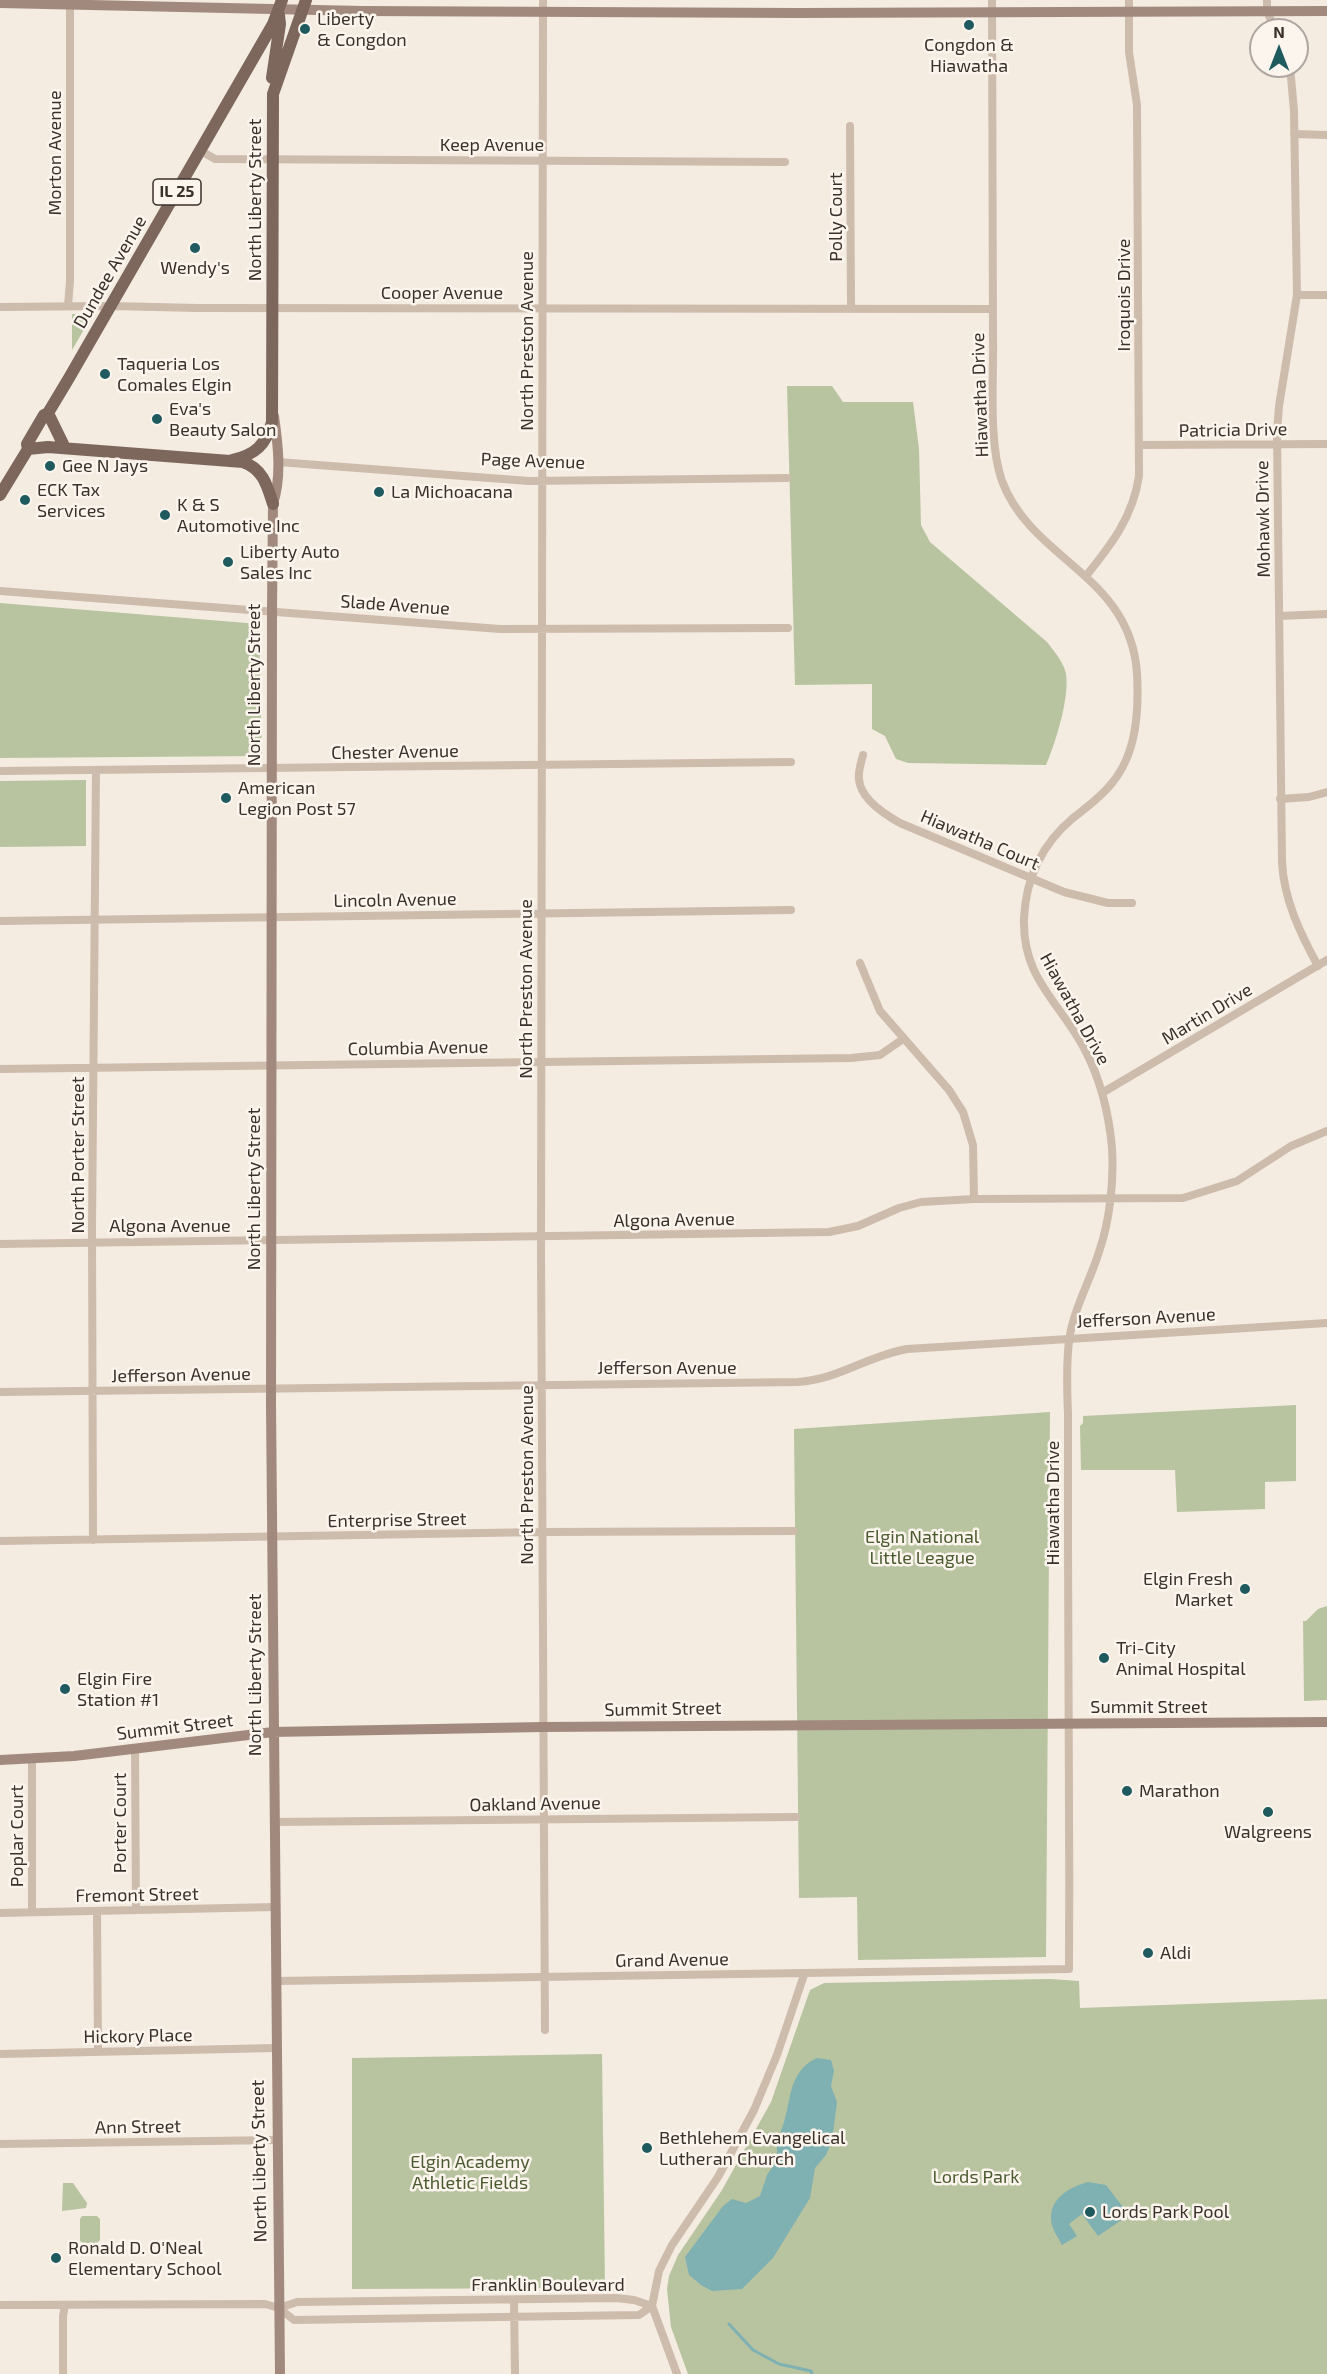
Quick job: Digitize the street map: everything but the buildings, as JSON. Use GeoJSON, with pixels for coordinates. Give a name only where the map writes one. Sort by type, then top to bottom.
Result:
{"type":"FeatureCollection","features":[{"type":"Feature","properties":{"kind":"main road"},"geometry":{"type":"LineString","coordinates":[[0,3],[543,6],[799,13],[992,6],[1267,6],[1327,11]]}},
{"type":"Feature","properties":{"kind":"main road","name":"North Liberty Street"},"geometry":{"type":"LineString","coordinates":[[280,2374],[271,1388],[272,611],[273,504],[277,491],[278,462],[274,412],[273,94],[303,4]]}},
{"type":"Feature","properties":{"kind":"main road"},"geometry":{"type":"LineString","coordinates":[[273,94],[272,75],[280,24],[280,5]]}},
{"type":"Feature","properties":{"kind":"main road","name":"Dundee Avenue"},"geometry":{"type":"LineString","coordinates":[[0,495],[28,449],[27,444],[44,415],[48,413],[201,151],[273,24],[280,5]]}},
{"type":"Feature","properties":{"kind":"main road"},"geometry":{"type":"LineString","coordinates":[[232,460],[252,454],[265,443],[274,412]]}},
{"type":"Feature","properties":{"kind":"main road"},"geometry":{"type":"LineString","coordinates":[[48,413],[65,448]]}},
{"type":"Feature","properties":{"kind":"main road"},"geometry":{"type":"LineString","coordinates":[[28,449],[48,447],[232,460],[247,464],[261,473],[273,504]]}},
{"type":"Feature","properties":{"kind":"main road","name":"Summit Street"},"geometry":{"type":"LineString","coordinates":[[0,1760],[32,1760],[273,1732],[543,1727],[1327,1722]]}},
{"type":"Feature","properties":{"kind":"street","name":"Morton Avenue"},"geometry":{"type":"LineString","coordinates":[[68,306],[70,281],[70,3]]}},
{"type":"Feature","properties":{"kind":"street","name":"North Preston Avenue"},"geometry":{"type":"LineString","coordinates":[[543,6],[541,1384],[545,2030]]}},
{"type":"Feature","properties":{"kind":"street","name":"Hiawatha Drive"},"geometry":{"type":"LineString","coordinates":[[992,6],[995,447],[1003,482],[1011,500],[1027,522],[1086,576],[1119,612],[1132,644],[1137,673],[1135,728],[1128,755],[1114,782],[1054,837],[1038,858],[1027,890],[1024,922],[1025,943],[1030,963],[1041,986],[1069,1023],[1084,1048],[1102,1093],[1112,1145],[1106,1227],[1069,1338],[1069,1970]]}},
{"type":"Feature","properties":{"kind":"street","name":"Iroquois Drive"},"geometry":{"type":"LineString","coordinates":[[1086,576],[1114,542],[1129,515],[1138,488],[1140,445],[1137,105],[1129,52],[1129,6]]}},
{"type":"Feature","properties":{"kind":"street","name":"Mohawk Drive"},"geometry":{"type":"LineString","coordinates":[[1291,78],[1297,295],[1279,406],[1277,445],[1282,866],[1294,920],[1318,966]]}},
{"type":"Feature","properties":{"kind":"street","name":"Polly Court"},"geometry":{"type":"LineString","coordinates":[[850,126],[851,308]]}},
{"type":"Feature","properties":{"kind":"street"},"geometry":{"type":"LineString","coordinates":[[1294,134],[1327,135]]}},
{"type":"Feature","properties":{"kind":"street","name":"Keep Avenue"},"geometry":{"type":"LineString","coordinates":[[201,151],[214,159],[785,162]]}},
{"type":"Feature","properties":{"kind":"street"},"geometry":{"type":"LineString","coordinates":[[1297,295],[1327,295]]}},
{"type":"Feature","properties":{"kind":"street","name":"Cooper Avenue"},"geometry":{"type":"LineString","coordinates":[[0,307],[993,309]]}},
{"type":"Feature","properties":{"kind":"street","name":"Patricia Drive"},"geometry":{"type":"LineString","coordinates":[[1140,445],[1327,444]]}},
{"type":"Feature","properties":{"kind":"street","name":"Page Avenue"},"geometry":{"type":"LineString","coordinates":[[278,462],[542,481],[787,478]]}},
{"type":"Feature","properties":{"kind":"street","name":"Slade Avenue"},"geometry":{"type":"LineString","coordinates":[[0,591],[500,628],[788,628]]}},
{"type":"Feature","properties":{"kind":"street"},"geometry":{"type":"LineString","coordinates":[[1279,616],[1327,614]]}},
{"type":"Feature","properties":{"kind":"street","name":"Hiawatha Court"},"geometry":{"type":"LineString","coordinates":[[862,755],[859,771],[860,784],[870,800],[881,811],[904,825],[1083,898],[1108,903],[1132,903]]}},
{"type":"Feature","properties":{"kind":"street","name":"Chester Avenue"},"geometry":{"type":"LineString","coordinates":[[0,771],[791,762]]}},
{"type":"Feature","properties":{"kind":"street","name":"North Porter Street"},"geometry":{"type":"LineString","coordinates":[[93,1540],[92,1242],[96,770]]}},
{"type":"Feature","properties":{"kind":"street"},"geometry":{"type":"LineString","coordinates":[[1280,799],[1309,797],[1327,792]]}},
{"type":"Feature","properties":{"kind":"street","name":"Lincoln Avenue"},"geometry":{"type":"LineString","coordinates":[[0,921],[791,910]]}},
{"type":"Feature","properties":{"kind":"street","name":"Martin Drive"},"geometry":{"type":"LineString","coordinates":[[1102,1093],[1327,960]]}},
{"type":"Feature","properties":{"kind":"street"},"geometry":{"type":"LineString","coordinates":[[860,963],[878,1006],[903,1039],[949,1090],[963,1112],[973,1145],[975,1199]]}},
{"type":"Feature","properties":{"kind":"street","name":"Columbia Avenue"},"geometry":{"type":"LineString","coordinates":[[0,1069],[855,1058],[880,1055],[903,1039]]}},
{"type":"Feature","properties":{"kind":"street","name":"Algona Avenue"},"geometry":{"type":"LineString","coordinates":[[0,1244],[829,1232],[858,1226],[916,1203],[975,1199],[1179,1198],[1206,1192],[1244,1177],[1292,1146],[1327,1131]]}},
{"type":"Feature","properties":{"kind":"street","name":"Jefferson Avenue"},"geometry":{"type":"LineString","coordinates":[[0,1392],[810,1382],[833,1375],[875,1356],[907,1349],[1327,1323]]}},
{"type":"Feature","properties":{"kind":"street","name":"Enterprise Street"},"geometry":{"type":"LineString","coordinates":[[0,1541],[542,1532],[794,1531]]}},
{"type":"Feature","properties":{"kind":"street","name":"Porter Court"},"geometry":{"type":"LineString","coordinates":[[135,1749],[136,1910]]}},
{"type":"Feature","properties":{"kind":"street","name":"Poplar Court"},"geometry":{"type":"LineString","coordinates":[[32,1760],[32,1912]]}},
{"type":"Feature","properties":{"kind":"street","name":"Oakland Avenue"},"geometry":{"type":"LineString","coordinates":[[274,1822],[796,1816]]}},
{"type":"Feature","properties":{"kind":"street","name":"Fremont Street"},"geometry":{"type":"LineString","coordinates":[[0,1912],[275,1907]]}},
{"type":"Feature","properties":{"kind":"street"},"geometry":{"type":"LineString","coordinates":[[97,1911],[98,2052]]}},
{"type":"Feature","properties":{"kind":"street","name":"Grand Avenue"},"geometry":{"type":"LineString","coordinates":[[276,1981],[1069,1970]]}},
{"type":"Feature","properties":{"kind":"street"},"geometry":{"type":"LineString","coordinates":[[677,2374],[652,2306],[659,2271],[667,2253],[718,2177],[754,2110],[777,2055],[804,1975]]}},
{"type":"Feature","properties":{"kind":"street","name":"Hickory Place"},"geometry":{"type":"LineString","coordinates":[[0,2054],[276,2048]]}},
{"type":"Feature","properties":{"kind":"street","name":"Ann Street"},"geometry":{"type":"LineString","coordinates":[[0,2144],[277,2140]]}},
{"type":"Feature","properties":{"kind":"street","name":"Franklin Boulevard"},"geometry":{"type":"LineString","coordinates":[[279,2308],[297,2302],[616,2298],[634,2300],[652,2306]]}},
{"type":"Feature","properties":{"kind":"street"},"geometry":{"type":"LineString","coordinates":[[514,2300],[515,2374]]}},
{"type":"Feature","properties":{"kind":"street","name":"Franklin Boulevard"},"geometry":{"type":"LineString","coordinates":[[0,2305],[265,2304],[279,2308],[294,2320],[639,2315],[652,2306]]}},
{"type":"Feature","properties":{"kind":"street"},"geometry":{"type":"LineString","coordinates":[[63,2374],[65,2305]]}},
{"type":"Feature","properties":{"kind":"green space"},"geometry":{"type":"Polygon","coordinates":[[[72,314],[93,314],[72,350],[72,314]]]}},
{"type":"Feature","properties":{"kind":"green space"},"geometry":{"type":"Polygon","coordinates":[[[787,386],[832,386],[843,402],[913,402],[919,449],[921,525],[930,542],[1047,642],[1065,670],[1067,679],[1064,704],[1058,732],[1046,765],[908,763],[896,759],[885,736],[872,729],[872,684],[795,685],[787,386]]]}},
{"type":"Feature","properties":{"kind":"green space"},"geometry":{"type":"Polygon","coordinates":[[[0,603],[259,624],[262,756],[0,758],[0,603]]]}},
{"type":"Feature","properties":{"kind":"green space"},"geometry":{"type":"Polygon","coordinates":[[[86,780],[86,846],[0,847],[0,781],[86,780]]]}},
{"type":"Feature","properties":{"kind":"green space"},"geometry":{"type":"Polygon","coordinates":[[[1296,1405],[1296,1481],[1265,1482],[1265,1509],[1177,1512],[1175,1470],[1081,1470],[1080,1426],[1083,1423],[1083,1416],[1296,1405]]]}},
{"type":"Feature","properties":{"kind":"green space","name":"Elgin National Little League"},"geometry":{"type":"Polygon","coordinates":[[[1050,1412],[1046,1957],[858,1960],[857,1897],[799,1898],[794,1429],[1050,1412]]]}},
{"type":"Feature","properties":{"kind":"green space"},"geometry":{"type":"Polygon","coordinates":[[[1327,1606],[1327,1700],[1304,1701],[1303,1621],[1306,1621],[1318,1609],[1327,1606]]]}},
{"type":"Feature","properties":{"kind":"green space","name":"Lords Park"},"geometry":{"type":"Polygon","coordinates":[[[1050,1979],[1079,1981],[1080,2008],[1327,1999],[1327,2374],[688,2374],[671,2327],[667,2289],[669,2276],[678,2255],[722,2190],[771,2102],[810,1990],[824,1983],[1050,1979]]]}},
{"type":"Feature","properties":{"kind":"green space","name":"Elgin Academy Athletic Fields"},"geometry":{"type":"Polygon","coordinates":[[[602,2054],[605,2288],[352,2289],[352,2058],[602,2054]]]}},
{"type":"Feature","properties":{"kind":"green space"},"geometry":{"type":"Polygon","coordinates":[[[63,2183],[73,2183],[87,2203],[86,2208],[62,2211],[63,2183]]]}},
{"type":"Feature","properties":{"kind":"green space"},"geometry":{"type":"Polygon","coordinates":[[[82,2216],[97,2216],[100,2219],[100,2240],[97,2243],[80,2241],[82,2216]]]}},
{"type":"Feature","properties":{"kind":"water"},"geometry":{"type":"Polygon","coordinates":[[[817,2058],[831,2060],[834,2071],[831,2086],[837,2102],[832,2141],[826,2155],[815,2168],[810,2198],[773,2258],[742,2289],[712,2291],[689,2275],[685,2257],[723,2206],[732,2199],[746,2203],[760,2196],[767,2175],[777,2160],[777,2140],[782,2135],[781,2131],[795,2080],[807,2064],[817,2058]]]}},
{"type":"Feature","properties":{"kind":"water","name":"Lords Park Pool"},"geometry":{"type":"Polygon","coordinates":[[[1088,2182],[1106,2185],[1129,2215],[1098,2236],[1082,2214],[1069,2224],[1077,2236],[1062,2245],[1051,2222],[1054,2205],[1062,2194],[1088,2182]]]}},
{"type":"Feature","properties":{"kind":"waterway"},"geometry":{"type":"LineString","coordinates":[[729,2324],[753,2350],[779,2364],[811,2371],[812,2374]]}},
{"type":"Feature","properties":{"kind":"place","name":"Congdon & Hiawatha"},"geometry":{"type":"Point","coordinates":[969,25]}},
{"type":"Feature","properties":{"kind":"place","name":"Liberty & Congdon"},"geometry":{"type":"Point","coordinates":[305,29]}},
{"type":"Feature","properties":{"kind":"place","name":"Wendy's"},"geometry":{"type":"Point","coordinates":[195,248]}},
{"type":"Feature","properties":{"kind":"place","name":"Taqueria Los Comales Elgin"},"geometry":{"type":"Point","coordinates":[105,374]}},
{"type":"Feature","properties":{"kind":"place","name":"Eva's Beauty Salon"},"geometry":{"type":"Point","coordinates":[157,419]}},
{"type":"Feature","properties":{"kind":"place","name":"Gee N Jays"},"geometry":{"type":"Point","coordinates":[50,466]}},
{"type":"Feature","properties":{"kind":"place","name":"La Michoacana"},"geometry":{"type":"Point","coordinates":[379,492]}},
{"type":"Feature","properties":{"kind":"place","name":"ECK Tax Services"},"geometry":{"type":"Point","coordinates":[25,500]}},
{"type":"Feature","properties":{"kind":"place","name":"K & S Automotive Inc"},"geometry":{"type":"Point","coordinates":[165,515]}},
{"type":"Feature","properties":{"kind":"place","name":"Liberty Auto Sales Inc"},"geometry":{"type":"Point","coordinates":[228,562]}},
{"type":"Feature","properties":{"kind":"place","name":"American Legion Post 57"},"geometry":{"type":"Point","coordinates":[226,798]}},
{"type":"Feature","properties":{"kind":"place","name":"Elgin Fresh Market"},"geometry":{"type":"Point","coordinates":[1245,1589]}},
{"type":"Feature","properties":{"kind":"place","name":"Tri-City Animal Hospital"},"geometry":{"type":"Point","coordinates":[1104,1658]}},
{"type":"Feature","properties":{"kind":"place","name":"Elgin Fire Station #1"},"geometry":{"type":"Point","coordinates":[65,1689]}},
{"type":"Feature","properties":{"kind":"place","name":"Marathon"},"geometry":{"type":"Point","coordinates":[1127,1791]}},
{"type":"Feature","properties":{"kind":"place","name":"Walgreens"},"geometry":{"type":"Point","coordinates":[1268,1812]}},
{"type":"Feature","properties":{"kind":"place","name":"Aldi"},"geometry":{"type":"Point","coordinates":[1148,1953]}},
{"type":"Feature","properties":{"kind":"place","name":"Bethlehem Evangelical Lutheran Church"},"geometry":{"type":"Point","coordinates":[647,2148]}},
{"type":"Feature","properties":{"kind":"place","name":"Lords Park Pool"},"geometry":{"type":"Point","coordinates":[1090,2212]}},
{"type":"Feature","properties":{"kind":"place","name":"Ronald D. O'Neal Elementary School"},"geometry":{"type":"Point","coordinates":[56,2258]}}]}
